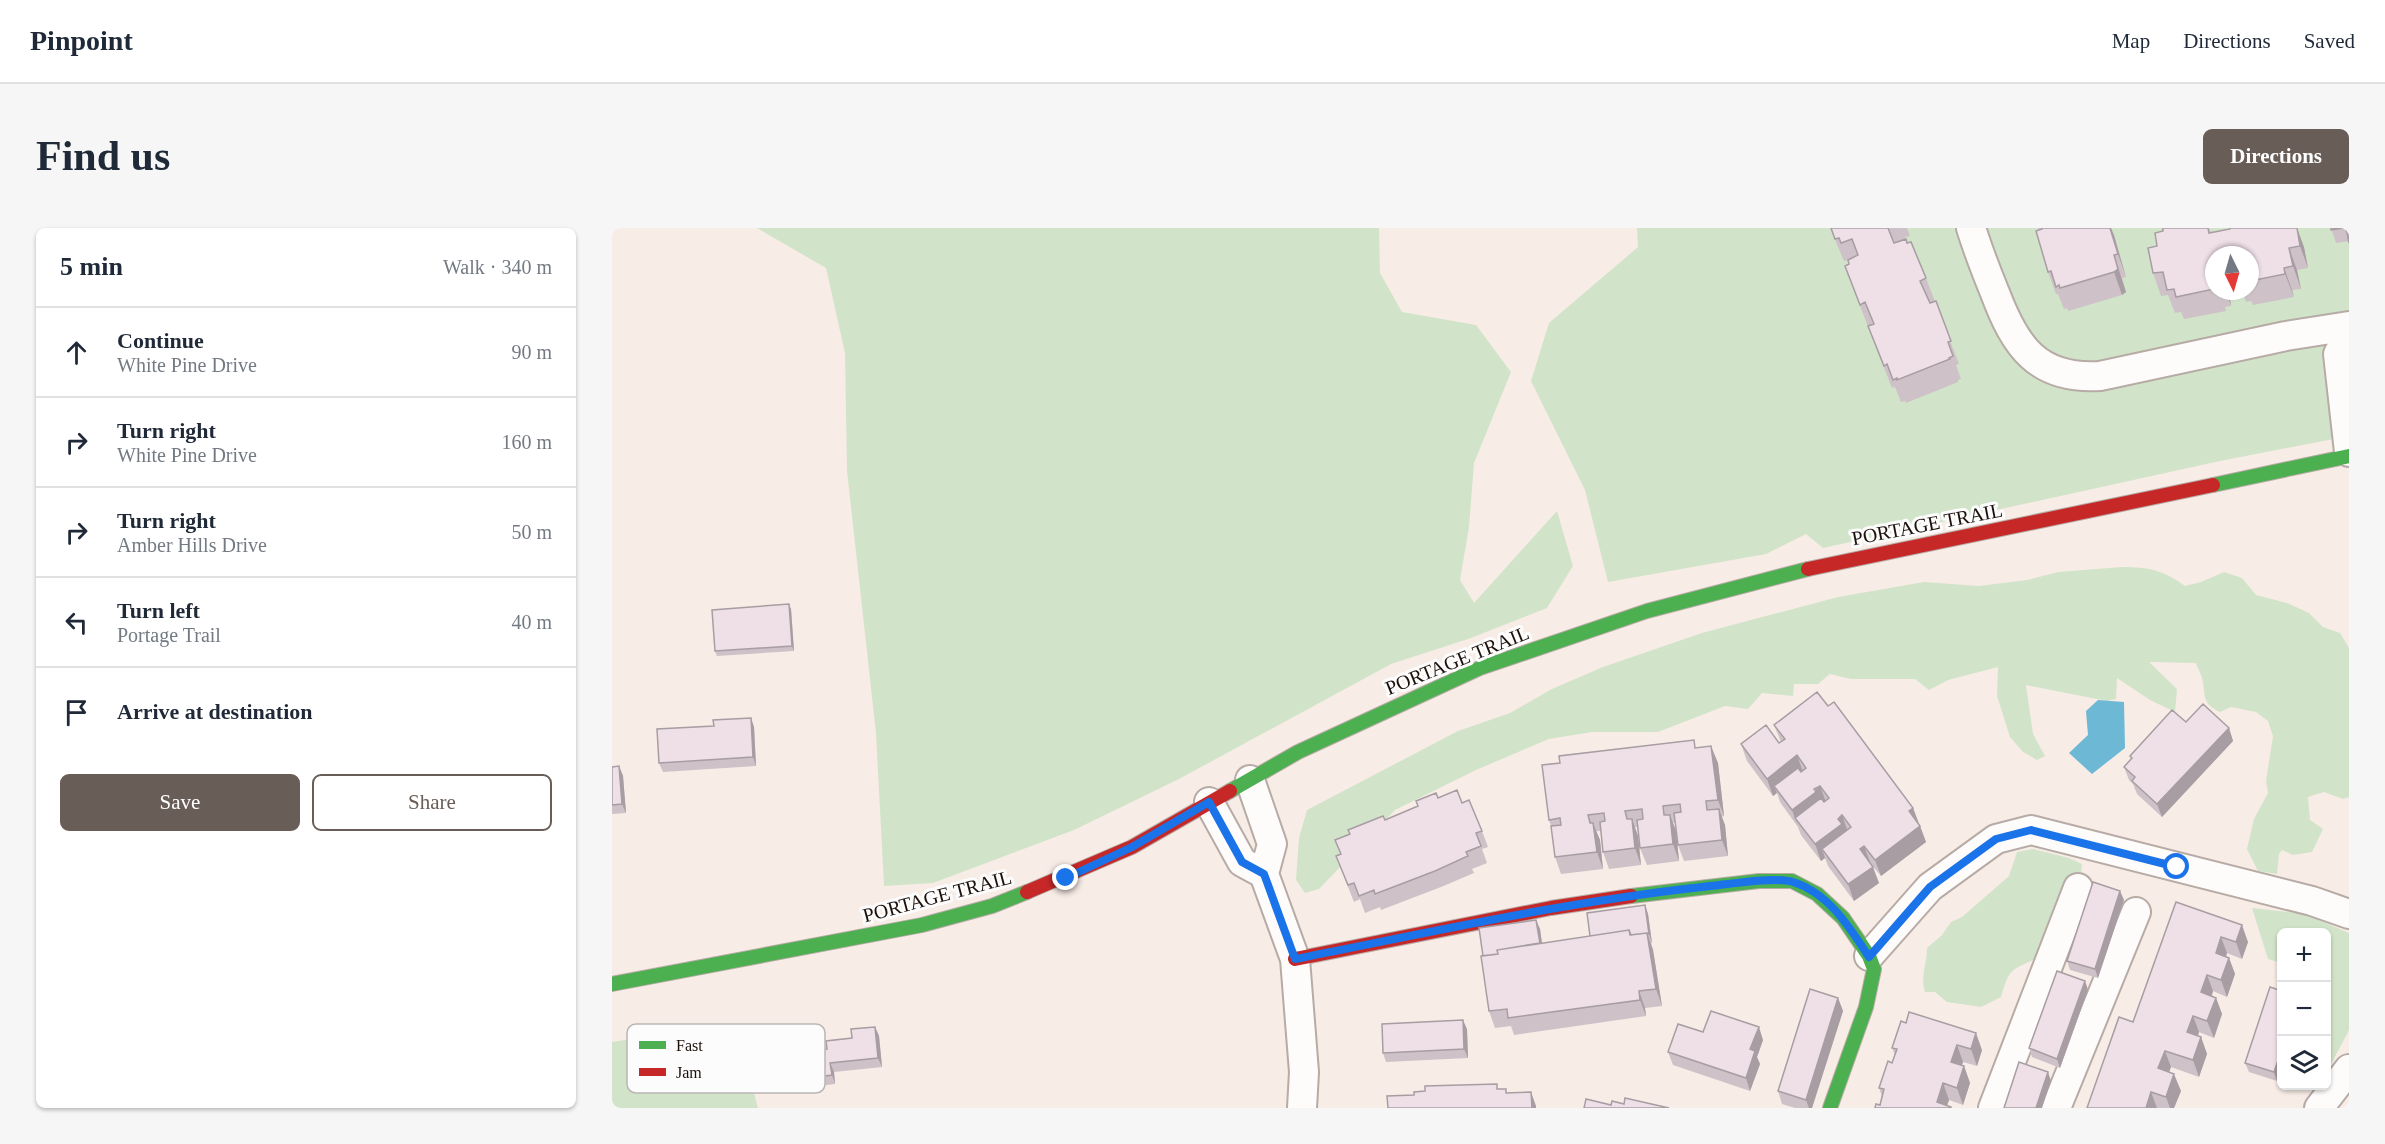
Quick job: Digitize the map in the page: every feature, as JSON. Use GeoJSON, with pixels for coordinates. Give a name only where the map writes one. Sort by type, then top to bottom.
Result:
{"type":"FeatureCollection","features":[{"type":"Feature","properties":{"kind":"main road","name":"PORTAGE TRAIL"},"geometry":{"type":"LineString","coordinates":[[612,984],[922,925],[992,906],[1066,878],[1132,847],[1209,802],[1352,726],[1480,668],[1647,610],[1839,561],[1992,532],[2349,454]]}},
{"type":"Feature","properties":{"kind":"main road"},"geometry":{"type":"LineString","coordinates":[[1295,959],[1551,908],[1656,892],[1759,881],[1792,881],[1817,894],[1843,918],[1869,957],[1874,969],[1866,1007],[1830,1108]]}},
{"type":"Feature","properties":{"kind":"street"},"geometry":{"type":"LineString","coordinates":[[1971,228],[2011,332],[2031,356],[2046,366],[2065,373],[2082,377],[2100,376],[2286,336],[2349,326]]}},
{"type":"Feature","properties":{"kind":"street"},"geometry":{"type":"LineString","coordinates":[[2349,334],[2338,354],[2349,454]]}},
{"type":"Feature","properties":{"kind":"street"},"geometry":{"type":"LineString","coordinates":[[1250,780],[1272,844],[1264,874],[1295,959],[1304,1072],[1302,1108]]}},
{"type":"Feature","properties":{"kind":"street"},"geometry":{"type":"LineString","coordinates":[[1209,802],[1242,862],[1264,874]]}},
{"type":"Feature","properties":{"kind":"street"},"geometry":{"type":"LineString","coordinates":[[1869,957],[1930,887],[1996,839],[2031,830],[2312,901],[2349,914]]}},
{"type":"Feature","properties":{"kind":"street"},"geometry":{"type":"LineString","coordinates":[[1993,1108],[2078,888]]}},
{"type":"Feature","properties":{"kind":"street"},"geometry":{"type":"LineString","coordinates":[[2056,1108],[2136,912]]}},
{"type":"Feature","properties":{"kind":"street"},"geometry":{"type":"LineString","coordinates":[[2319,1108],[2349,1069]]}},
{"type":"Feature","properties":{"kind":"green space"},"geometry":{"type":"Polygon","coordinates":[[[757,228],[1379,228],[1380,273],[1402,312],[1476,325],[1511,372],[1474,463],[1469,527],[1460,580],[1474,603],[1557,511],[1573,566],[1547,608],[1471,638],[1391,664],[1179,779],[1074,830],[933,883],[884,886],[876,733],[847,471],[845,353],[826,268],[757,228]]]}},
{"type":"Feature","properties":{"kind":"green space"},"geometry":{"type":"Polygon","coordinates":[[[1637,228],[2349,228],[2349,436],[2220,461],[1823,548],[1806,534],[1766,554],[1608,582],[1585,490],[1531,381],[1549,323],[1638,247],[1637,228]]]}},
{"type":"Feature","properties":{"kind":"green space"},"geometry":{"type":"Polygon","coordinates":[[[2122,567],[2155,570],[2185,586],[2224,572],[2242,578],[2256,595],[2287,603],[2309,613],[2323,627],[2340,633],[2349,648],[2349,797],[2343,799],[2324,792],[2308,797],[2310,820],[2323,829],[2312,852],[2293,855],[2282,850],[2279,854],[2277,874],[2258,871],[2247,849],[2254,819],[2268,793],[2266,781],[2273,736],[2268,721],[2256,712],[2231,707],[2220,712],[2211,707],[2206,700],[2196,663],[2149,662],[2177,689],[2175,712],[2150,700],[2117,678],[2116,699],[2107,701],[2026,685],[2033,734],[2045,756],[2037,760],[2023,752],[2010,737],[1997,696],[1998,667],[1948,680],[1929,690],[1915,679],[1851,679],[1830,674],[1818,684],[1794,684],[1793,696],[1762,693],[1748,709],[1725,706],[1658,732],[1592,732],[1549,739],[1476,770],[1395,810],[1319,889],[1305,893],[1296,880],[1299,838],[1307,810],[1458,731],[1510,713],[1552,689],[1603,667],[1702,633],[1838,597],[1924,582],[1979,586],[2027,580],[2058,572],[2122,567]]]}},
{"type":"Feature","properties":{"kind":"green space"},"geometry":{"type":"Polygon","coordinates":[[[2033,849],[2069,858],[2082,864],[2081,876],[2056,905],[2037,958],[2012,971],[2001,997],[1981,1007],[1947,1002],[1935,992],[1925,992],[1923,976],[1927,948],[1942,935],[1951,922],[1962,917],[2009,876],[2017,852],[2033,849]]]}},
{"type":"Feature","properties":{"kind":"green space"},"geometry":{"type":"Polygon","coordinates":[[[2252,908],[2305,914],[2349,933],[2349,1030],[2331,1064],[2331,928],[2277,928],[2277,962],[2268,959],[2252,908]]]}},
{"type":"Feature","properties":{"kind":"green space"},"geometry":{"type":"Polygon","coordinates":[[[627,1040],[627,1093],[754,1093],[758,1108],[612,1108],[612,1042],[627,1040]]]}},
{"type":"Feature","properties":{"kind":"water"},"geometry":{"type":"Polygon","coordinates":[[[2098,700],[2124,702],[2125,748],[2092,774],[2069,753],[2088,735],[2086,711],[2098,700]]]}},
{"type":"Feature","properties":{"kind":"building"},"geometry":{"type":"Polygon","coordinates":[[[1831,228],[1888,228],[1894,243],[1906,239],[1907,243],[1911,242],[1926,278],[1920,281],[1930,303],[1936,301],[1951,341],[1948,342],[1953,356],[1950,359],[1893,380],[1887,364],[1884,366],[1868,326],[1874,324],[1865,302],[1860,305],[1845,266],[1849,264],[1848,260],[1858,255],[1852,239],[1841,243],[1839,238],[1835,239],[1831,228]]]}},
{"type":"Feature","properties":{"kind":"building"},"geometry":{"type":"Polygon","coordinates":[[[2042,228],[2110,228],[2118,254],[2114,255],[2118,269],[2060,288],[2059,285],[2056,287],[2051,271],[2048,272],[2036,231],[2042,228]]]}},
{"type":"Feature","properties":{"kind":"building"},"geometry":{"type":"Polygon","coordinates":[[[2163,228],[2208,228],[2209,233],[2230,228],[2297,228],[2300,246],[2289,248],[2293,266],[2284,268],[2285,274],[2259,279],[2259,246],[2205,246],[2205,291],[2176,297],[2174,289],[2167,290],[2163,272],[2153,273],[2148,248],[2157,246],[2155,233],[2163,231],[2163,228]]]}},
{"type":"Feature","properties":{"kind":"building"},"geometry":{"type":"Polygon","coordinates":[[[789,604],[792,646],[715,651],[712,610],[789,604]]]}},
{"type":"Feature","properties":{"kind":"building"},"geometry":{"type":"Polygon","coordinates":[[[1817,692],[1828,706],[1834,702],[1913,808],[1909,811],[1920,826],[1875,860],[1864,846],[1860,849],[1873,867],[1848,884],[1822,849],[1851,827],[1842,815],[1838,819],[1842,824],[1815,844],[1795,818],[1821,798],[1824,802],[1829,798],[1820,786],[1814,789],[1816,792],[1792,810],[1774,786],[1798,768],[1801,772],[1806,768],[1797,755],[1767,779],[1741,744],[1766,725],[1779,743],[1785,739],[1774,725],[1817,692]]]}},
{"type":"Feature","properties":{"kind":"building"},"geometry":{"type":"Polygon","coordinates":[[[2203,704],[2229,728],[2157,804],[2132,781],[2135,777],[2124,767],[2132,758],[2130,756],[2172,710],[2186,722],[2203,704]]]}},
{"type":"Feature","properties":{"kind":"building"},"geometry":{"type":"Polygon","coordinates":[[[751,718],[753,757],[659,763],[657,729],[714,726],[713,720],[751,718]]]}},
{"type":"Feature","properties":{"kind":"building"},"geometry":{"type":"Polygon","coordinates":[[[1694,740],[1695,748],[1711,746],[1718,800],[1706,801],[1707,810],[1719,809],[1722,840],[1678,845],[1674,813],[1681,812],[1680,804],[1663,806],[1664,815],[1670,815],[1673,844],[1640,848],[1637,820],[1643,819],[1642,809],[1625,811],[1627,819],[1632,819],[1635,848],[1603,852],[1600,822],[1605,821],[1604,813],[1588,815],[1590,823],[1593,823],[1597,852],[1555,857],[1551,826],[1561,825],[1560,818],[1549,820],[1542,765],[1560,763],[1559,756],[1694,740]]]}},
{"type":"Feature","properties":{"kind":"building"},"geometry":{"type":"Polygon","coordinates":[[[619,766],[622,804],[612,805],[612,767],[619,766]]]}},
{"type":"Feature","properties":{"kind":"building"},"geometry":{"type":"Polygon","coordinates":[[[1457,790],[1462,803],[1469,800],[1482,831],[1476,833],[1481,846],[1466,852],[1468,856],[1435,871],[1375,894],[1374,890],[1359,896],[1354,883],[1348,885],[1336,856],[1341,854],[1335,840],[1350,834],[1348,830],[1383,816],[1385,820],[1418,806],[1416,801],[1436,793],[1438,798],[1457,790]]]}},
{"type":"Feature","properties":{"kind":"building"},"geometry":{"type":"Polygon","coordinates":[[[2093,882],[2120,891],[2095,969],[2067,961],[2093,882]]]}},
{"type":"Feature","properties":{"kind":"building"},"geometry":{"type":"Polygon","coordinates":[[[2176,902],[2242,925],[2236,942],[2221,937],[2216,953],[2229,958],[2221,980],[2207,975],[2201,992],[2216,998],[2207,1021],[2193,1016],[2187,1032],[2201,1037],[2193,1060],[2165,1051],[2158,1068],[2174,1074],[2166,1097],[2151,1092],[2146,1108],[2087,1108],[2119,1017],[2133,1022],[2176,902]]]}},
{"type":"Feature","properties":{"kind":"building"},"geometry":{"type":"Polygon","coordinates":[[[1645,905],[1649,934],[1631,935],[1629,930],[1590,936],[1587,913],[1645,905]]]}},
{"type":"Feature","properties":{"kind":"building"},"geometry":{"type":"Polygon","coordinates":[[[1536,920],[1540,943],[1497,950],[1498,954],[1483,956],[1479,928],[1536,920]]]}},
{"type":"Feature","properties":{"kind":"building"},"geometry":{"type":"Polygon","coordinates":[[[1629,930],[1630,935],[1647,933],[1656,989],[1639,991],[1640,1000],[1508,1018],[1507,1009],[1489,1011],[1481,956],[1498,954],[1497,950],[1629,930]]]}},
{"type":"Feature","properties":{"kind":"building"},"geometry":{"type":"Polygon","coordinates":[[[2057,971],[2085,981],[2057,1059],[2029,1048],[2057,971]]]}},
{"type":"Feature","properties":{"kind":"building"},"geometry":{"type":"Polygon","coordinates":[[[2270,987],[2277,989],[2277,1063],[2274,1072],[2245,1063],[2270,987]]]}},
{"type":"Feature","properties":{"kind":"building"},"geometry":{"type":"Polygon","coordinates":[[[1810,989],[1838,998],[1806,1100],[1778,1091],[1810,989]]]}},
{"type":"Feature","properties":{"kind":"building"},"geometry":{"type":"Polygon","coordinates":[[[1711,1011],[1759,1027],[1750,1049],[1755,1051],[1746,1078],[1668,1052],[1678,1024],[1703,1032],[1711,1011]]]}},
{"type":"Feature","properties":{"kind":"building"},"geometry":{"type":"Polygon","coordinates":[[[1909,1012],[1976,1033],[1971,1049],[1957,1045],[1951,1062],[1964,1066],[1957,1088],[1943,1083],[1937,1102],[1951,1108],[1875,1108],[1876,1104],[1880,1105],[1884,1089],[1879,1088],[1888,1061],[1892,1063],[1897,1049],[1892,1048],[1901,1021],[1906,1023],[1909,1012]]]}},
{"type":"Feature","properties":{"kind":"building"},"geometry":{"type":"Polygon","coordinates":[[[1463,1020],[1464,1049],[1383,1053],[1382,1024],[1463,1020]]]}},
{"type":"Feature","properties":{"kind":"building"},"geometry":{"type":"Polygon","coordinates":[[[875,1027],[878,1058],[830,1063],[832,1075],[825,1076],[826,1041],[852,1038],[851,1029],[875,1027]]]}},
{"type":"Feature","properties":{"kind":"building"},"geometry":{"type":"Polygon","coordinates":[[[2019,1062],[2048,1072],[2036,1108],[2004,1108],[2019,1062]]]}},
{"type":"Feature","properties":{"kind":"building"},"geometry":{"type":"Polygon","coordinates":[[[1497,1084],[1497,1089],[1506,1089],[1506,1093],[1531,1092],[1532,1108],[1388,1108],[1387,1096],[1414,1095],[1414,1092],[1425,1091],[1425,1086],[1497,1084]]]}},
{"type":"Feature","properties":{"kind":"building"},"geometry":{"type":"Polygon","coordinates":[[[1625,1098],[1669,1108],[1584,1108],[1586,1099],[1611,1105],[1612,1101],[1624,1104],[1625,1098]]]}},
{"type":"Feature","properties":{"kind":"traffic: fast"},"geometry":{"type":"LineString","coordinates":[[2213,485],[2349,456]]}},
{"type":"Feature","properties":{"kind":"traffic: fast"},"geometry":{"type":"LineString","coordinates":[[1230,791],[1298,752],[1480,668],[1647,611],[1808,569]]}},
{"type":"Feature","properties":{"kind":"traffic: fast"},"geometry":{"type":"LineString","coordinates":[[1631,896],[1759,881],[1792,881],[1817,894],[1843,918],[1869,956],[1874,969],[1866,1007],[1830,1108]]}},
{"type":"Feature","properties":{"kind":"traffic: fast"},"geometry":{"type":"LineString","coordinates":[[612,984],[922,925],[992,906],[1027,892]]}},
{"type":"Feature","properties":{"kind":"traffic: jam"},"geometry":{"type":"LineString","coordinates":[[1808,569],[2213,485]]}},
{"type":"Feature","properties":{"kind":"traffic: jam"},"geometry":{"type":"LineString","coordinates":[[1027,892],[1132,847],[1230,791]]}},
{"type":"Feature","properties":{"kind":"traffic: jam"},"geometry":{"type":"LineString","coordinates":[[1295,959],[1551,908],[1631,896]]}},
{"type":"Feature","properties":{"kind":"route"},"geometry":{"type":"LineString","coordinates":[[1066,878],[1132,847],[1209,802],[1242,862],[1264,874],[1295,959],[1551,908],[1656,892],[1759,881],[1792,881],[1817,894],[1843,918],[1869,957],[1930,887],[1996,839],[2031,830],[2177,867]]}}]}
